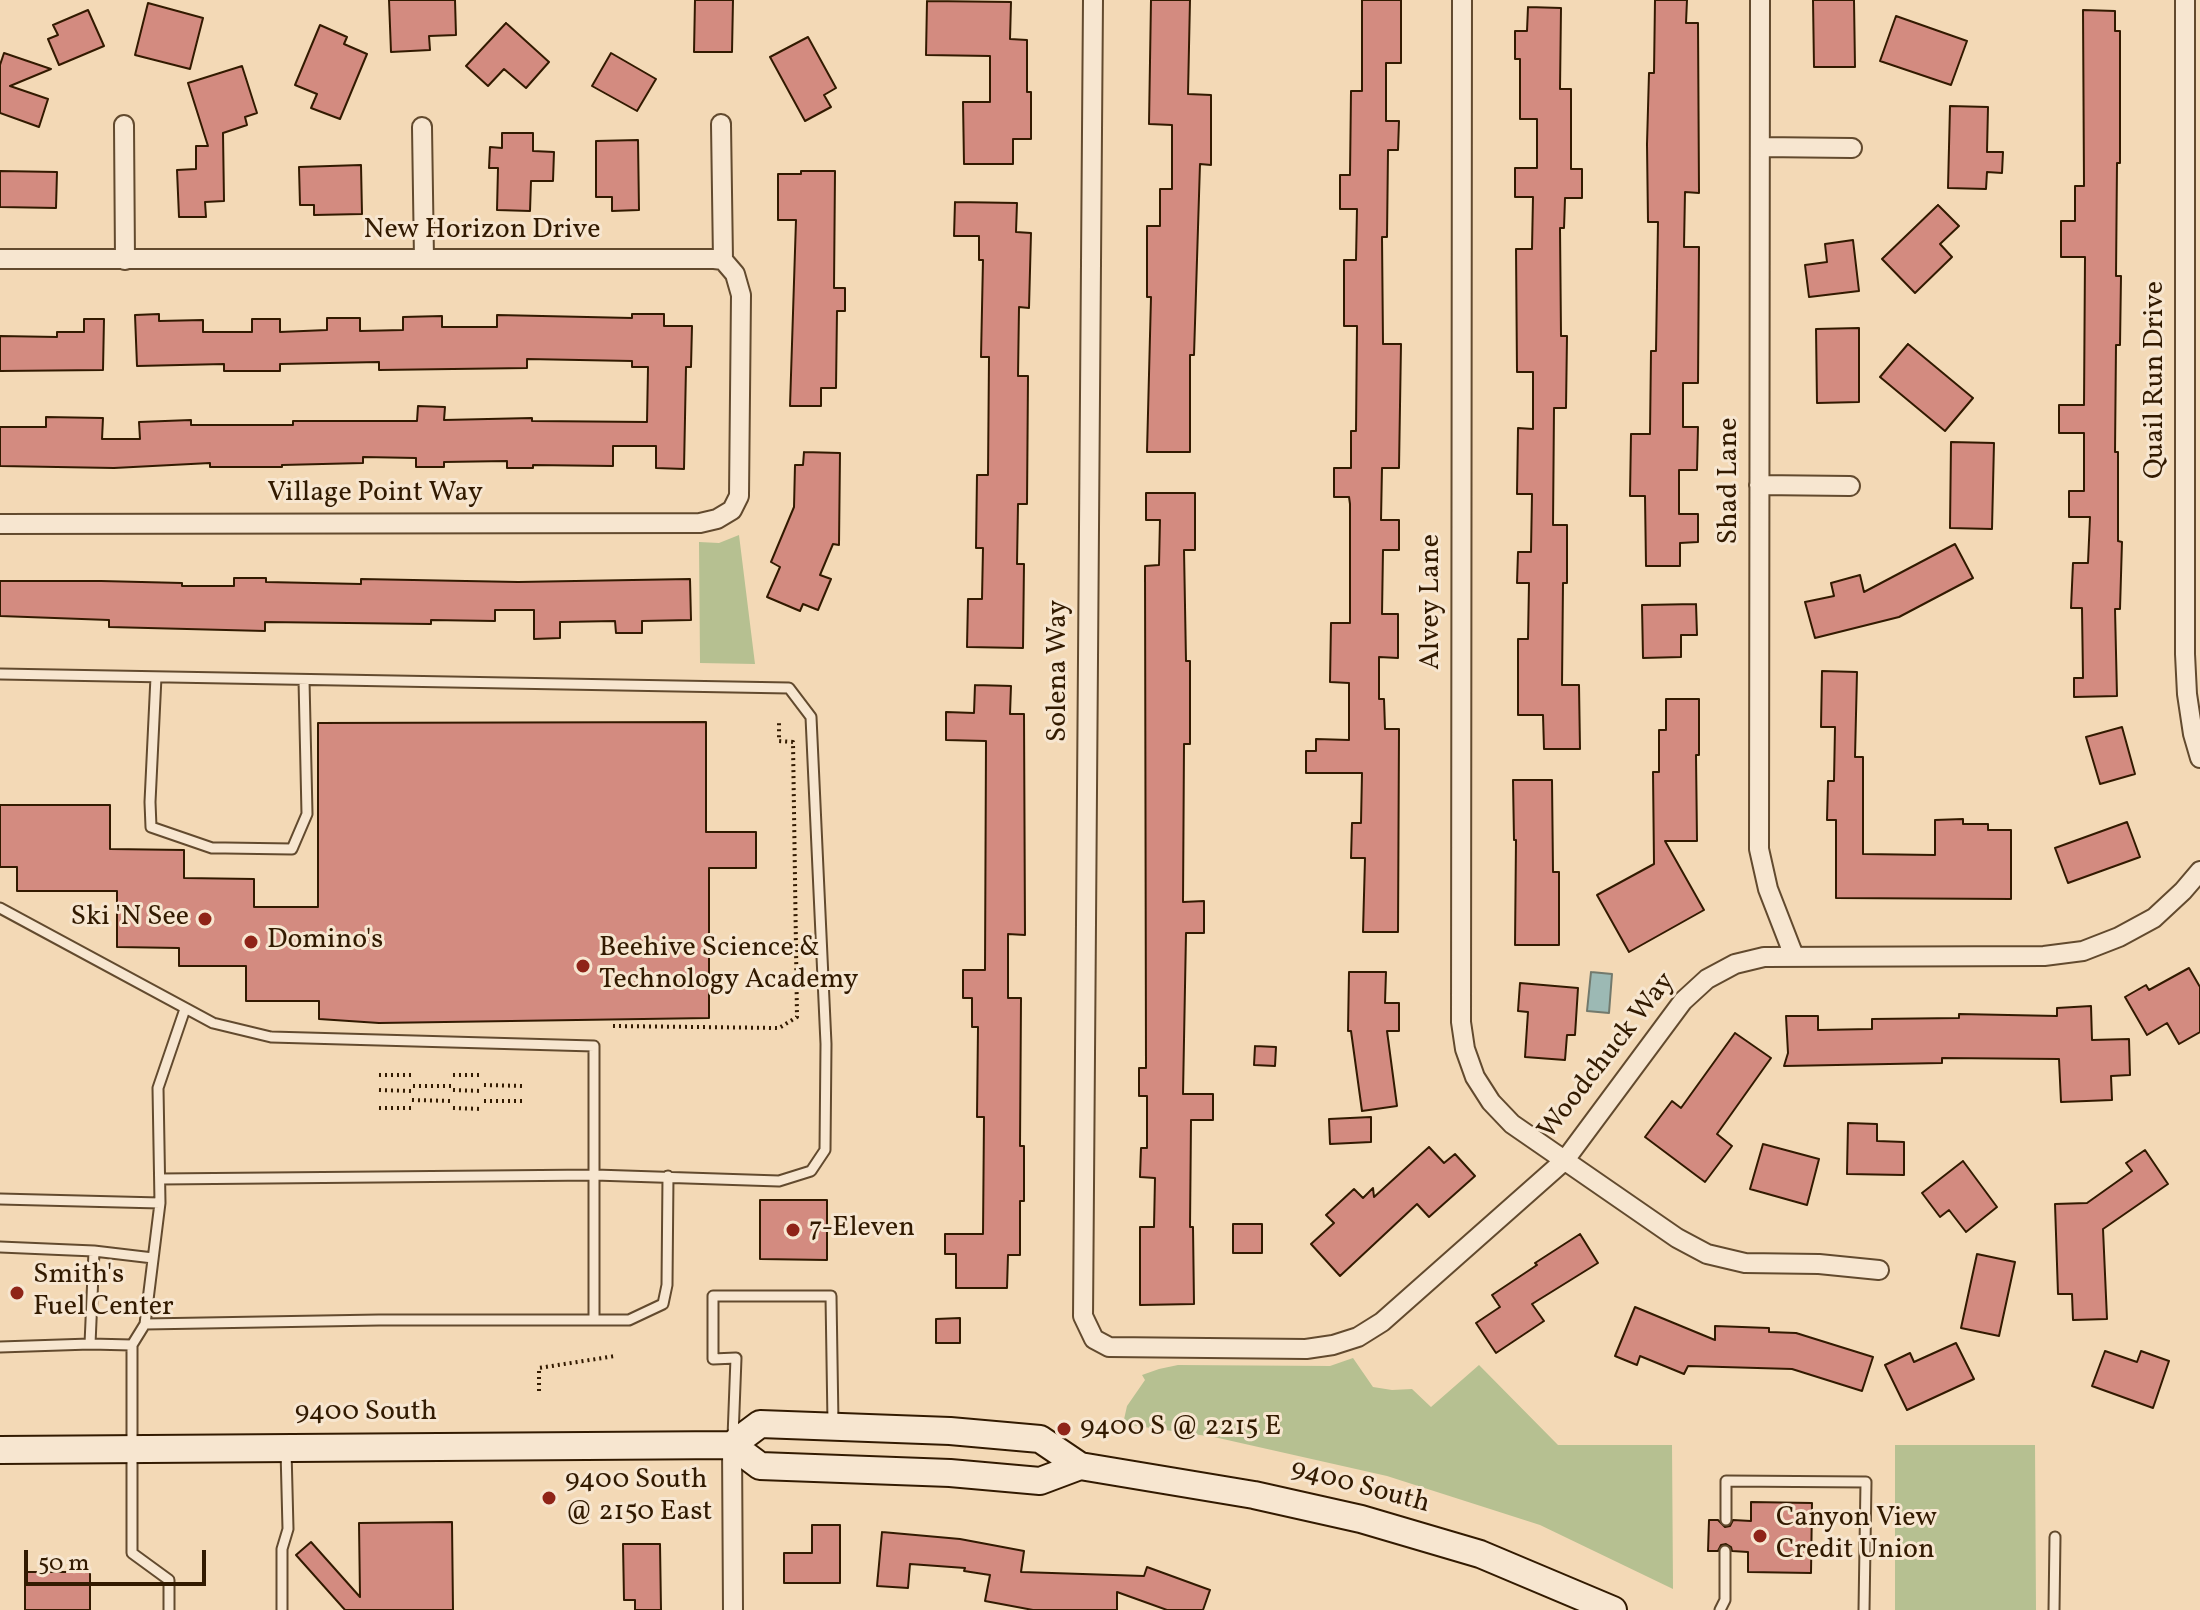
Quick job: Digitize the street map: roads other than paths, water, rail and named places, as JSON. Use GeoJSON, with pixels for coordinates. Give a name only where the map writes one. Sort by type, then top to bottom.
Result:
{"type":"FeatureCollection","features":[{"type":"Feature","properties":{"kind":"main road","name":"9400 South"},"geometry":{"type":"LineString","coordinates":[[0,1450],[732,1445],[760,1424],[950,1431],[1040,1439],[1080,1466],[1254,1495],[1361,1519],[1480,1554],[1613,1610]]}},
{"type":"Feature","properties":{"kind":"main road"},"geometry":{"type":"LineString","coordinates":[[732,1445],[760,1466],[950,1473],[1040,1481],[1080,1466]]}},
{"type":"Feature","properties":{"kind":"street","name":"Solena Way"},"geometry":{"type":"LineString","coordinates":[[1093,0],[1083,1316],[1094,1339]]}},
{"type":"Feature","properties":{"kind":"street","name":"Alvey Lane"},"geometry":{"type":"LineString","coordinates":[[1462,0],[1461,1022],[1465,1049],[1475,1077],[1491,1102],[1535,1142],[1677,1238],[1707,1254],[1745,1263],[1819,1264],[1879,1270]]}},
{"type":"Feature","properties":{"kind":"street","name":"Shad Lane"},"geometry":{"type":"LineString","coordinates":[[1760,0],[1759,849],[1768,889],[1794,956]]}},
{"type":"Feature","properties":{"kind":"street","name":"Quail Run Drive"},"geometry":{"type":"LineString","coordinates":[[2185,0],[2193,178],[2187,694],[2200,758]]}},
{"type":"Feature","properties":{"kind":"street"},"geometry":{"type":"LineString","coordinates":[[721,124],[723,260]]}},
{"type":"Feature","properties":{"kind":"street"},"geometry":{"type":"LineString","coordinates":[[124,125],[125,260]]}},
{"type":"Feature","properties":{"kind":"street"},"geometry":{"type":"LineString","coordinates":[[422,127],[424,259]]}},
{"type":"Feature","properties":{"kind":"street"},"geometry":{"type":"LineString","coordinates":[[1760,147],[1852,148]]}},
{"type":"Feature","properties":{"kind":"street","name":"New Horizon Drive"},"geometry":{"type":"LineString","coordinates":[[0,259],[723,260]]}},
{"type":"Feature","properties":{"kind":"street","name":"Village Point Way"},"geometry":{"type":"LineString","coordinates":[[0,524],[700,523],[717,519],[732,510],[739,496],[741,295],[735,274],[723,260]]}},
{"type":"Feature","properties":{"kind":"street"},"geometry":{"type":"LineString","coordinates":[[1759,485],[1850,486]]}},
{"type":"Feature","properties":{"kind":"street","name":"Woodchuck Way"},"geometry":{"type":"LineString","coordinates":[[1094,1339],[1109,1347],[1306,1349],[1358,1337],[1382,1322],[1565,1160],[1683,1001],[1707,979],[1735,964],[1764,957],[2044,956],[2083,951],[2119,937],[2154,918],[2200,871]]}},
{"type":"Feature","properties":{"kind":"street"},"geometry":{"type":"LineString","coordinates":[[732,1445],[733,1610]]}},
{"type":"Feature","properties":{"kind":"lane"},"geometry":{"type":"LineString","coordinates":[[0,674],[789,688],[811,717],[826,1044],[825,1150],[811,1171],[779,1181],[595,1175],[160,1179]]}},
{"type":"Feature","properties":{"kind":"lane"},"geometry":{"type":"LineString","coordinates":[[156,677],[151,827],[212,848],[292,849],[307,814],[304,680]]}},
{"type":"Feature","properties":{"kind":"lane"},"geometry":{"type":"LineString","coordinates":[[0,908],[213,1023],[271,1037],[594,1046],[594,1320]]}},
{"type":"Feature","properties":{"kind":"lane"},"geometry":{"type":"LineString","coordinates":[[169,1610],[169,1580],[132,1553],[132,1345],[145,1324],[160,1203],[158,1088],[185,1009]]}},
{"type":"Feature","properties":{"kind":"lane"},"geometry":{"type":"LineString","coordinates":[[145,1324],[629,1320],[663,1304],[667,1285],[668,1176]]}},
{"type":"Feature","properties":{"kind":"lane"},"geometry":{"type":"LineString","coordinates":[[0,1199],[160,1203]]}},
{"type":"Feature","properties":{"kind":"lane"},"geometry":{"type":"LineString","coordinates":[[0,1247],[94,1251],[153,1258]]}},
{"type":"Feature","properties":{"kind":"lane"},"geometry":{"type":"LineString","coordinates":[[90,1344],[94,1251]]}},
{"type":"Feature","properties":{"kind":"lane"},"geometry":{"type":"LineString","coordinates":[[732,1445],[736,1358],[713,1359],[713,1296],[831,1296],[833,1426]]}},
{"type":"Feature","properties":{"kind":"lane"},"geometry":{"type":"LineString","coordinates":[[0,1347],[132,1345]]}},
{"type":"Feature","properties":{"kind":"lane"},"geometry":{"type":"LineString","coordinates":[[282,1610],[282,1549],[288,1529],[286,1446]]}},
{"type":"Feature","properties":{"kind":"lane"},"geometry":{"type":"LineString","coordinates":[[1726,1520],[1726,1481],[1866,1482],[1864,1610]]}},
{"type":"Feature","properties":{"kind":"lane"},"geometry":{"type":"LineString","coordinates":[[2054,1610],[2055,1537]]}},
{"type":"Feature","properties":{"kind":"lane"},"geometry":{"type":"LineString","coordinates":[[1720,1610],[1725,1600],[1725,1551]]}},
{"type":"Feature","properties":{"kind":"water"},"geometry":{"type":"Polygon","coordinates":[[[1591,972],[1612,974],[1609,1013],[1587,1011],[1591,972]]]}},
{"type":"Feature","properties":{"kind":"place","name":"Ski 'N See"},"geometry":{"type":"Point","coordinates":[205,919]}},
{"type":"Feature","properties":{"kind":"place","name":"Domino's"},"geometry":{"type":"Point","coordinates":[251,942]}},
{"type":"Feature","properties":{"kind":"place","name":"Beehive Science & Technology Academy"},"geometry":{"type":"Point","coordinates":[583,966]}},
{"type":"Feature","properties":{"kind":"place","name":"7-Eleven"},"geometry":{"type":"Point","coordinates":[793,1230]}},
{"type":"Feature","properties":{"kind":"place","name":"Smith's Fuel Center"},"geometry":{"type":"Point","coordinates":[17,1293]}},
{"type":"Feature","properties":{"kind":"place","name":"9400 S @ 2215 E"},"geometry":{"type":"Point","coordinates":[1064,1429]}},
{"type":"Feature","properties":{"kind":"place","name":"9400 South @ 2150 East"},"geometry":{"type":"Point","coordinates":[549,1498]}},
{"type":"Feature","properties":{"kind":"place","name":"Canyon View Credit Union"},"geometry":{"type":"Point","coordinates":[1760,1536]}}]}
